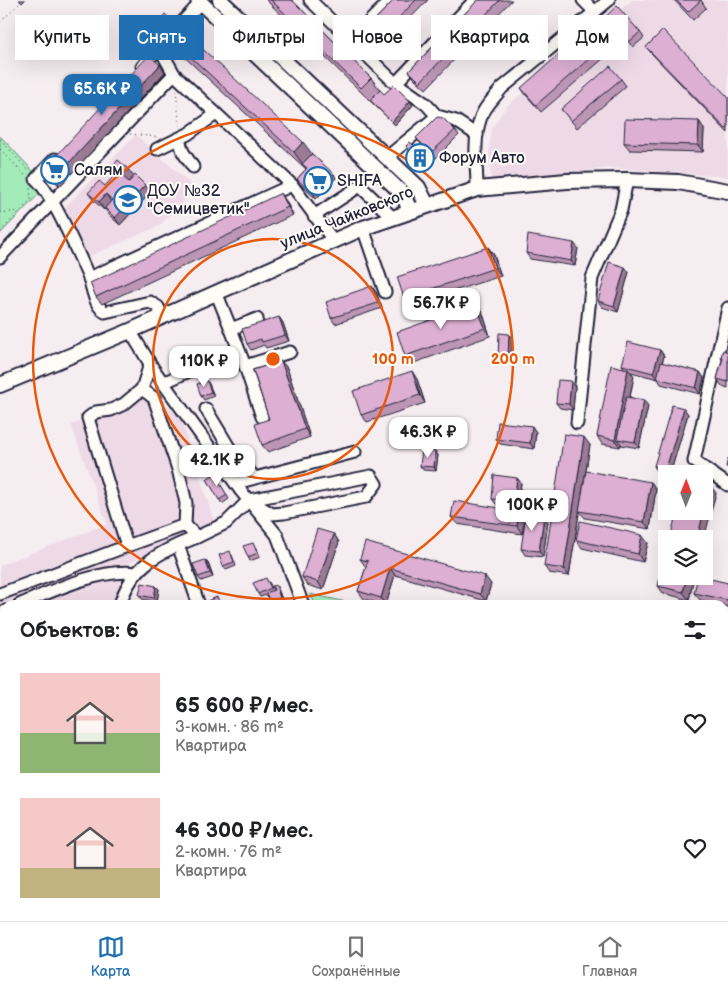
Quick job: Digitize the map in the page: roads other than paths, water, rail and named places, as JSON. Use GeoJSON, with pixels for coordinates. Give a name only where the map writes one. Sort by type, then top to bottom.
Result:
{"type":"FeatureCollection","features":[{"type":"Feature","properties":{"kind":"main road"},"geometry":{"type":"LineString","coordinates":[[220,0],[418,188],[427,205]]}},
{"type":"Feature","properties":{"kind":"main road"},"geometry":{"type":"LineString","coordinates":[[199,1],[402,194],[410,210]]}},
{"type":"Feature","properties":{"kind":"main road","name":"улица Чайковского"},"geometry":{"type":"LineString","coordinates":[[0,385],[130,331],[333,240],[410,210],[477,189],[567,181],[627,180],[678,182],[728,191]]}},
{"type":"Feature","properties":{"kind":"street"},"geometry":{"type":"LineString","coordinates":[[310,0],[333,22]]}},
{"type":"Feature","properties":{"kind":"street"},"geometry":{"type":"LineString","coordinates":[[376,15],[391,0]]}},
{"type":"Feature","properties":{"kind":"street"},"geometry":{"type":"LineString","coordinates":[[396,83],[475,0]]}},
{"type":"Feature","properties":{"kind":"street"},"geometry":{"type":"LineString","coordinates":[[583,0],[595,12]]}},
{"type":"Feature","properties":{"kind":"street"},"geometry":{"type":"LineString","coordinates":[[477,189],[477,135],[480,118],[502,88],[609,0]]}},
{"type":"Feature","properties":{"kind":"street"},"geometry":{"type":"LineString","coordinates":[[187,15],[199,1]]}},
{"type":"Feature","properties":{"kind":"street"},"geometry":{"type":"LineString","coordinates":[[134,76],[148,60]]}},
{"type":"Feature","properties":{"kind":"street"},"geometry":{"type":"LineString","coordinates":[[166,60],[174,74],[292,185],[333,240]]}},
{"type":"Feature","properties":{"kind":"street"},"geometry":{"type":"LineString","coordinates":[[372,60],[396,83],[426,104],[437,116],[456,121],[477,135]]}},
{"type":"Feature","properties":{"kind":"street"},"geometry":{"type":"LineString","coordinates":[[0,257],[174,74]]}},
{"type":"Feature","properties":{"kind":"street"},"geometry":{"type":"LineString","coordinates":[[157,149],[178,140],[216,114]]}},
{"type":"Feature","properties":{"kind":"street"},"geometry":{"type":"LineString","coordinates":[[386,158],[437,116]]}},
{"type":"Feature","properties":{"kind":"street"},"geometry":{"type":"LineString","coordinates":[[178,140],[193,167]]}},
{"type":"Feature","properties":{"kind":"street"},"geometry":{"type":"LineString","coordinates":[[62,151],[36,179],[46,189],[89,278],[99,306],[105,312],[150,302],[158,307],[162,316]]}},
{"type":"Feature","properties":{"kind":"street"},"geometry":{"type":"LineString","coordinates":[[577,423],[592,278],[621,210],[627,180]]}},
{"type":"Feature","properties":{"kind":"street"},"geometry":{"type":"LineString","coordinates":[[89,278],[292,185]]}},
{"type":"Feature","properties":{"kind":"street"},"geometry":{"type":"LineString","coordinates":[[314,216],[360,186],[392,217]]}},
{"type":"Feature","properties":{"kind":"street"},"geometry":{"type":"LineString","coordinates":[[363,228],[385,292]]}},
{"type":"Feature","properties":{"kind":"street"},"geometry":{"type":"LineString","coordinates":[[216,292],[262,416]]}},
{"type":"Feature","properties":{"kind":"street"},"geometry":{"type":"LineString","coordinates":[[728,308],[694,461],[728,485]]}},
{"type":"Feature","properties":{"kind":"street"},"geometry":{"type":"LineString","coordinates":[[231,329],[257,319]]}},
{"type":"Feature","properties":{"kind":"street"},"geometry":{"type":"LineString","coordinates":[[130,331],[163,383],[276,535],[301,600]]}},
{"type":"Feature","properties":{"kind":"street"},"geometry":{"type":"LineString","coordinates":[[244,366],[290,352]]}},
{"type":"Feature","properties":{"kind":"street"},"geometry":{"type":"LineString","coordinates":[[127,546],[88,418],[96,412],[111,410],[124,404],[142,389],[150,364]]}},
{"type":"Feature","properties":{"kind":"street"},"geometry":{"type":"LineString","coordinates":[[163,383],[204,364]]}},
{"type":"Feature","properties":{"kind":"street"},"geometry":{"type":"LineString","coordinates":[[142,389],[154,398],[178,469],[186,503],[186,524],[197,537]]}},
{"type":"Feature","properties":{"kind":"street"},"geometry":{"type":"LineString","coordinates":[[206,409],[230,449],[254,477]]}},
{"type":"Feature","properties":{"kind":"street"},"geometry":{"type":"LineString","coordinates":[[236,483],[355,452]]}},
{"type":"Feature","properties":{"kind":"street"},"geometry":{"type":"LineString","coordinates":[[121,600],[124,591],[136,572],[156,554],[226,523],[249,500],[371,476],[376,484],[366,497],[284,514],[272,514],[249,500]]}},
{"type":"Feature","properties":{"kind":"street"},"geometry":{"type":"LineString","coordinates":[[0,594],[186,524]]}},
{"type":"Feature","properties":{"kind":"street"},"geometry":{"type":"LineString","coordinates":[[178,545],[197,600]]}},
{"type":"Feature","properties":{"kind":"street"},"geometry":{"type":"LineString","coordinates":[[32,600],[104,574],[120,570],[136,572]]}},
{"type":"Feature","properties":{"kind":"place","name":"Форум Авто"},"geometry":{"type":"Point","coordinates":[420,158]}},
{"type":"Feature","properties":{"kind":"place","name":"Салям"},"geometry":{"type":"Point","coordinates":[55,170]}},
{"type":"Feature","properties":{"kind":"place","name":"SHIFA"},"geometry":{"type":"Point","coordinates":[318,181]}},
{"type":"Feature","properties":{"kind":"place","name":"ДОУ №32 \"Семицветик\""},"geometry":{"type":"Point","coordinates":[128,200]}}]}
